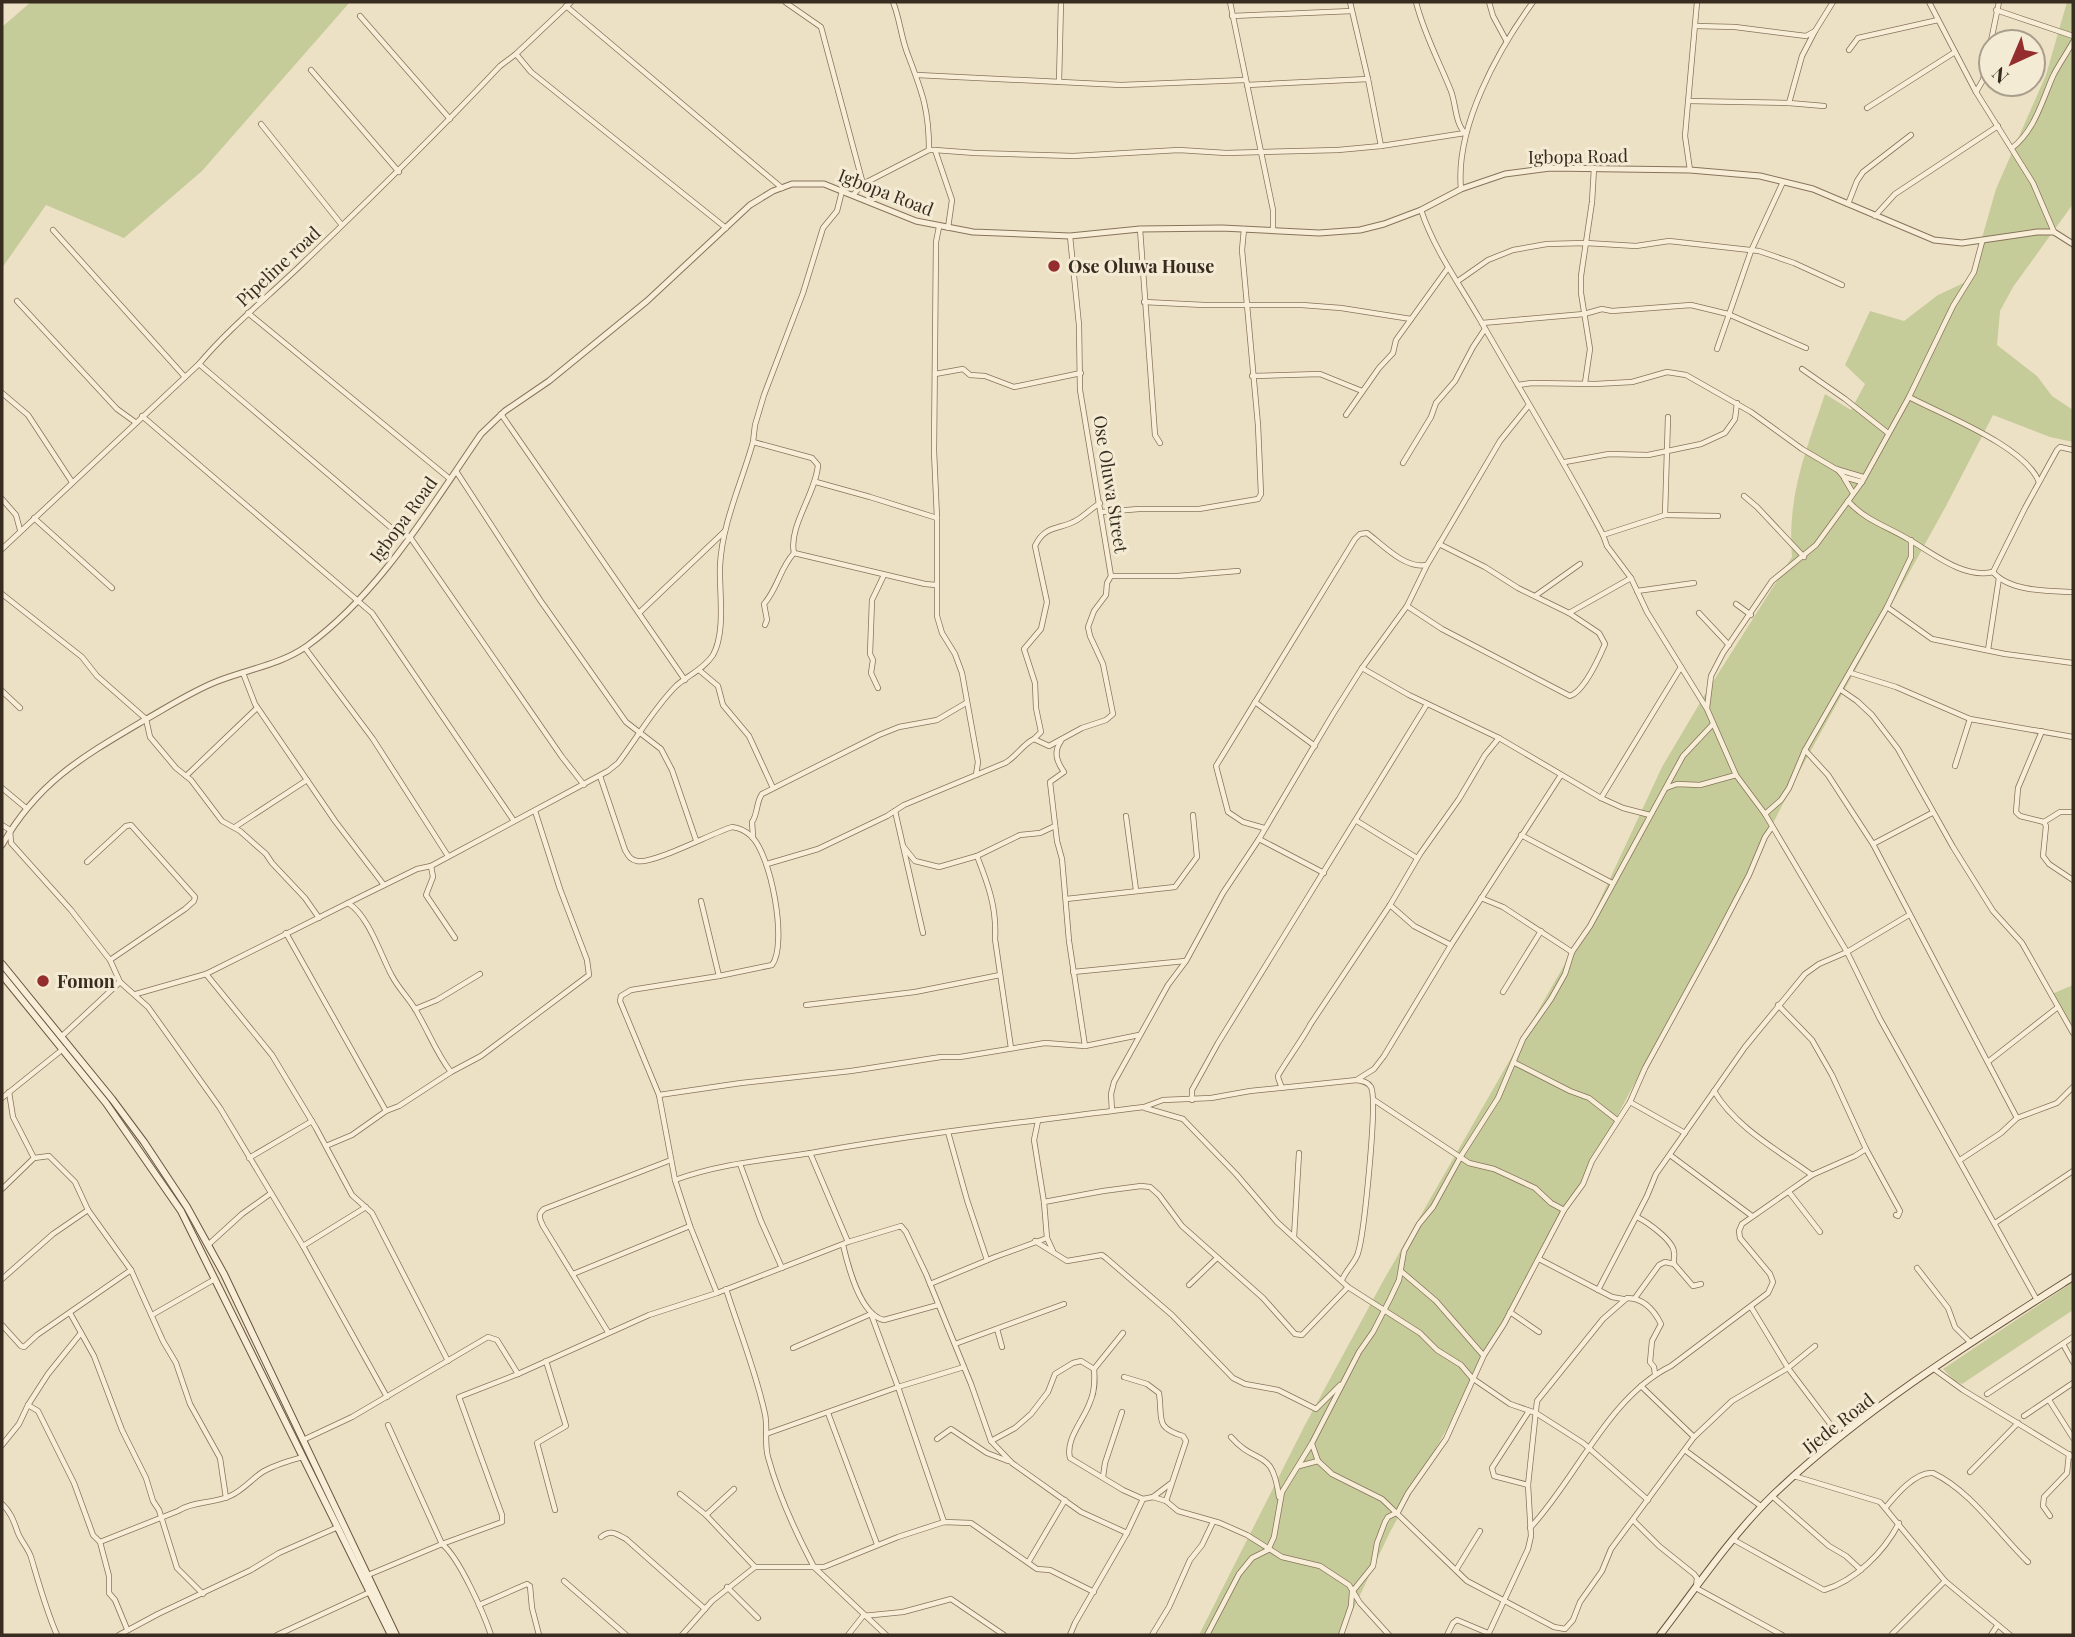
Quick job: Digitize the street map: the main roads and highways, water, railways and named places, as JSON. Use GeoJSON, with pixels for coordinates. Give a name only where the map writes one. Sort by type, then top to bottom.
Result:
{"type":"FeatureCollection","features":[{"type":"Feature","properties":{"kind":"main road"},"geometry":{"type":"LineString","coordinates":[[2,964],[144,1142],[187,1207],[208,1245],[396,1635]]}},
{"type":"Feature","properties":{"kind":"main road"},"geometry":{"type":"LineString","coordinates":[[2,975],[131,1135],[173,1197],[202,1248],[391,1635]]}},
{"type":"Feature","properties":{"kind":"main road","name":"Ijede Road"},"geometry":{"type":"LineString","coordinates":[[1660,1635],[1734,1540],[1772,1496],[1794,1476],[1840,1438],[1934,1369],[2073,1277]]}},
{"type":"Feature","properties":{"kind":"place","name":"Ose Oluwa House"},"geometry":{"type":"Point","coordinates":[1054,266]}},
{"type":"Feature","properties":{"kind":"place","name":"Fomon"},"geometry":{"type":"Point","coordinates":[43,981]}}]}
